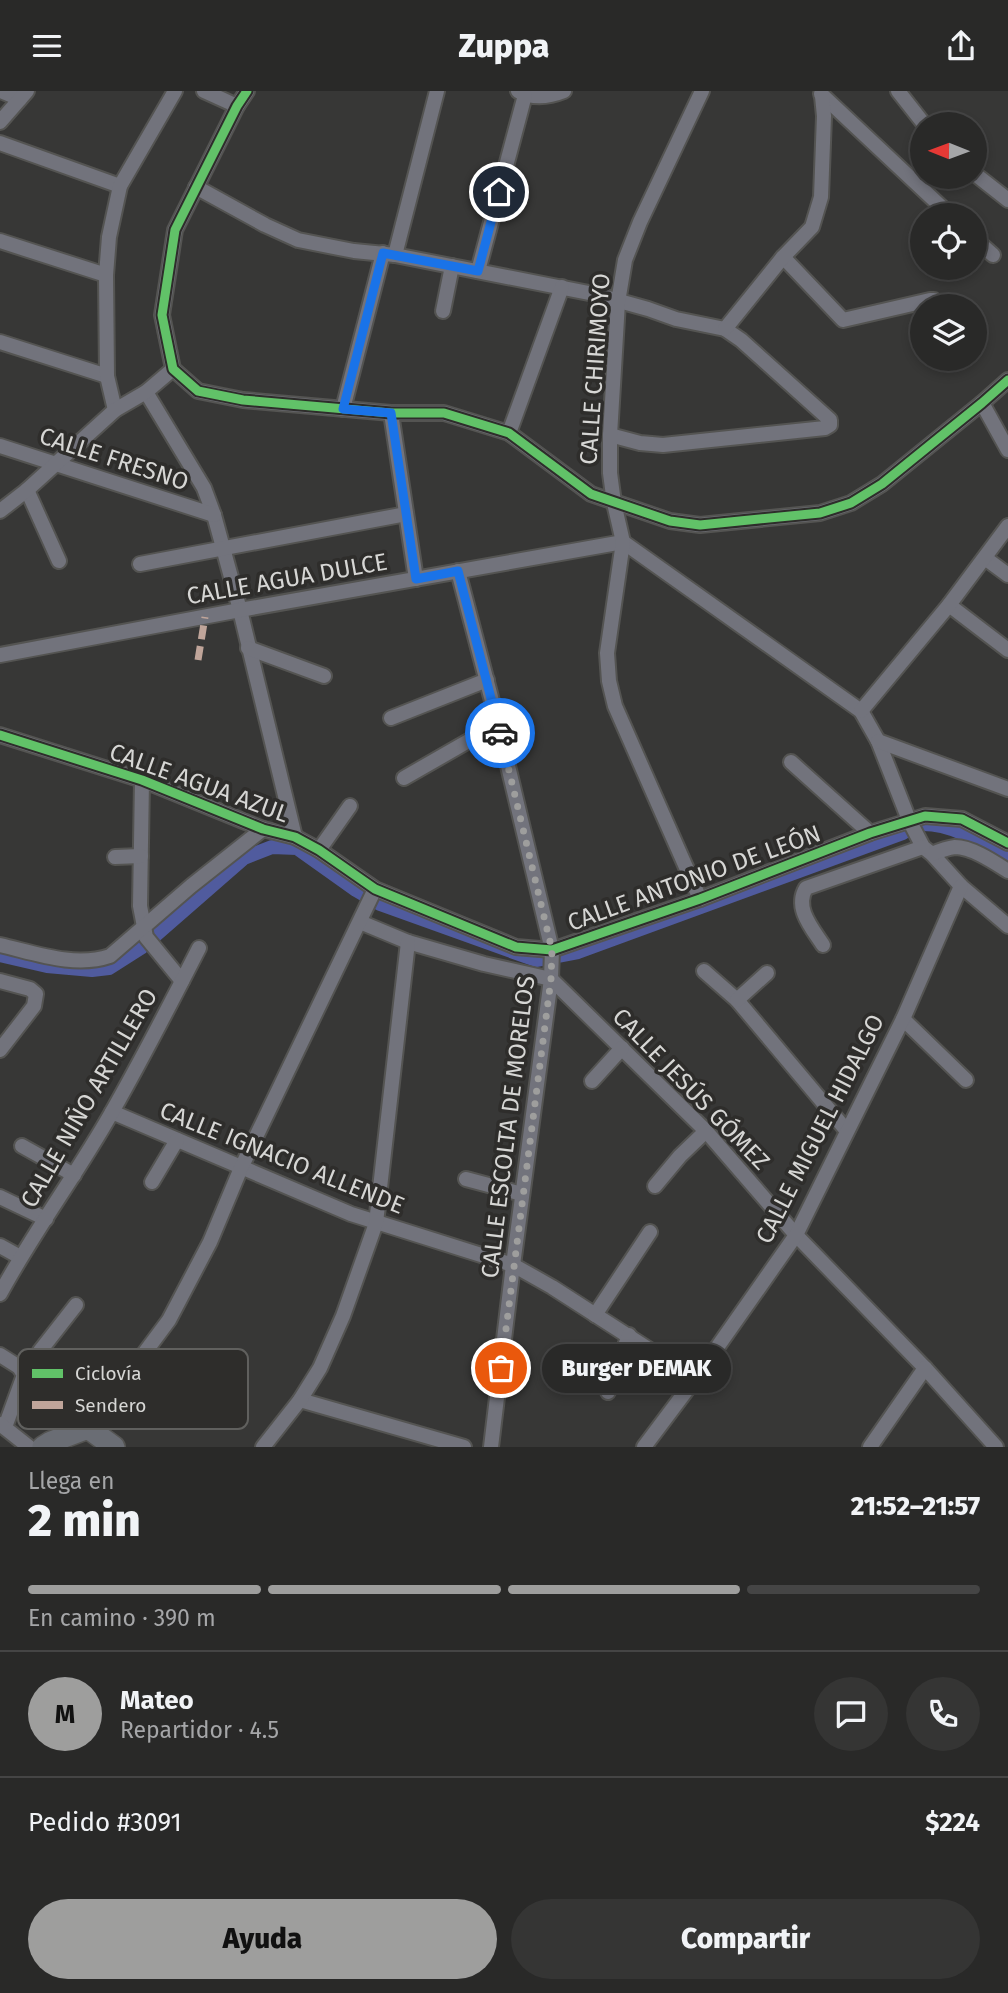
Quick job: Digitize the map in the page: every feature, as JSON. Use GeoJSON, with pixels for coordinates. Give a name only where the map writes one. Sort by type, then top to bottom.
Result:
{"type":"FeatureCollection","features":[{"type":"Feature","properties":{"kind":"street"},"geometry":{"type":"LineString","coordinates":[[0,123],[23,95],[1,91]]}},
{"type":"Feature","properties":{"kind":"street"},"geometry":{"type":"LineString","coordinates":[[116,410],[107,376],[106,275],[109,237],[120,186],[175,91]]}},
{"type":"Feature","properties":{"kind":"street"},"geometry":{"type":"LineString","coordinates":[[204,91],[237,106]]}},
{"type":"Feature","properties":{"kind":"street"},"geometry":{"type":"LineString","coordinates":[[247,91],[175,230],[162,315],[173,369],[198,391],[243,400],[343,409],[444,413],[509,433],[591,494],[670,521],[700,525],[820,513],[851,503],[882,484],[1008,380]]}},
{"type":"Feature","properties":{"kind":"street"},"geometry":{"type":"LineString","coordinates":[[343,409],[438,91]]}},
{"type":"Feature","properties":{"kind":"street"},"geometry":{"type":"LineString","coordinates":[[478,271],[522,93],[548,97],[564,91]]}},
{"type":"Feature","properties":{"kind":"street","name":"CALLE CHIRIMOYO"},"geometry":{"type":"LineString","coordinates":[[623,542],[610,473],[610,435],[618,302],[625,260],[640,222],[702,91]]}},
{"type":"Feature","properties":{"kind":"street"},"geometry":{"type":"LineString","coordinates":[[898,91],[915,112]]}},
{"type":"Feature","properties":{"kind":"street"},"geometry":{"type":"LineString","coordinates":[[725,329],[783,257],[812,227],[821,197],[824,116],[820,93]]}},
{"type":"Feature","properties":{"kind":"street"},"geometry":{"type":"LineString","coordinates":[[820,93],[937,203]]}},
{"type":"Feature","properties":{"kind":"street"},"geometry":{"type":"LineString","coordinates":[[0,143],[120,186]]}},
{"type":"Feature","properties":{"kind":"street"},"geometry":{"type":"LineString","coordinates":[[987,183],[1008,200]]}},
{"type":"Feature","properties":{"kind":"street"},"geometry":{"type":"LineString","coordinates":[[196,187],[298,240],[354,251],[389,254],[562,287],[676,319],[725,329],[741,340],[830,420],[830,425],[825,428],[663,445],[640,443],[610,435]]}},
{"type":"Feature","properties":{"kind":"street"},"geometry":{"type":"LineString","coordinates":[[0,241],[106,275]]}},
{"type":"Feature","properties":{"kind":"street"},"geometry":{"type":"LineString","coordinates":[[987,250],[993,255]]}},
{"type":"Feature","properties":{"kind":"street"},"geometry":{"type":"LineString","coordinates":[[783,257],[843,320],[910,304]]}},
{"type":"Feature","properties":{"kind":"street"},"geometry":{"type":"LineString","coordinates":[[443,311],[452,266]]}},
{"type":"Feature","properties":{"kind":"street"},"geometry":{"type":"LineString","coordinates":[[509,433],[562,287]]}},
{"type":"Feature","properties":{"kind":"street"},"geometry":{"type":"LineString","coordinates":[[0,342],[107,376]]}},
{"type":"Feature","properties":{"kind":"street"},"geometry":{"type":"LineString","coordinates":[[0,511],[116,410],[146,392],[173,369]]}},
{"type":"Feature","properties":{"kind":"street"},"geometry":{"type":"LineString","coordinates":[[146,392],[204,488],[214,515],[240,610],[295,838]]}},
{"type":"Feature","properties":{"kind":"street"},"geometry":{"type":"LineString","coordinates":[[982,403],[1008,450]]}},
{"type":"Feature","properties":{"kind":"street"},"geometry":{"type":"LineString","coordinates":[[391,413],[416,579]]}},
{"type":"Feature","properties":{"kind":"street","name":"CALLE FRESNO"},"geometry":{"type":"LineString","coordinates":[[0,446],[214,515]]}},
{"type":"Feature","properties":{"kind":"street"},"geometry":{"type":"LineString","coordinates":[[27,489],[59,561]]}},
{"type":"Feature","properties":{"kind":"street"},"geometry":{"type":"LineString","coordinates":[[140,565],[406,514]]}},
{"type":"Feature","properties":{"kind":"street"},"geometry":{"type":"LineString","coordinates":[[861,711],[948,605],[1008,526]]}},
{"type":"Feature","properties":{"kind":"street"},"geometry":{"type":"LineString","coordinates":[[700,899],[615,706],[609,681],[607,653],[623,542],[861,711],[878,741],[919,838],[961,886],[1008,926]]}},
{"type":"Feature","properties":{"kind":"street","name":"CALLE AGUA DULCE"},"geometry":{"type":"LineString","coordinates":[[0,655],[623,542]]}},
{"type":"Feature","properties":{"kind":"street"},"geometry":{"type":"LineString","coordinates":[[985,558],[1008,575]]}},
{"type":"Feature","properties":{"kind":"street","name":"CALLE ESCOLTA DE MORELOS"},"geometry":{"type":"LineString","coordinates":[[458,571],[498,724],[551,965],[491,1447]]}},
{"type":"Feature","properties":{"kind":"street"},"geometry":{"type":"LineString","coordinates":[[948,605],[1008,650]]}},
{"type":"Feature","properties":{"kind":"street"},"geometry":{"type":"LineString","coordinates":[[248,648],[324,676]]}},
{"type":"Feature","properties":{"kind":"street"},"geometry":{"type":"LineString","coordinates":[[391,718],[487,680]]}},
{"type":"Feature","properties":{"kind":"street"},"geometry":{"type":"LineString","coordinates":[[404,778],[498,724]]}},
{"type":"Feature","properties":{"kind":"street","name":"CALLE AGUA AZUL"},"geometry":{"type":"LineString","coordinates":[[0,735],[142,781],[263,829],[295,838],[319,851],[373,893]]}},
{"type":"Feature","properties":{"kind":"street"},"geometry":{"type":"LineString","coordinates":[[878,741],[1008,789]]}},
{"type":"Feature","properties":{"kind":"street"},"geometry":{"type":"LineString","coordinates":[[790,762],[870,833]]}},
{"type":"Feature","properties":{"kind":"street"},"geometry":{"type":"LineString","coordinates":[[142,781],[141,905],[149,938]]}},
{"type":"Feature","properties":{"kind":"street"},"geometry":{"type":"LineString","coordinates":[[319,851],[349,806]]}},
{"type":"Feature","properties":{"kind":"street"},"geometry":{"type":"LineString","coordinates":[[919,838],[925,816],[962,819],[1008,843]]}},
{"type":"Feature","properties":{"kind":"street"},"geometry":{"type":"LineString","coordinates":[[0,945],[59,958],[97,960],[110,956],[149,938],[200,878],[263,829]]}},
{"type":"Feature","properties":{"kind":"street","name":"CALLE ANTONIO DE LEÓN"},"geometry":{"type":"LineString","coordinates":[[373,893],[516,947],[551,965],[700,899],[870,833],[919,838]]}},
{"type":"Feature","properties":{"kind":"street"},"geometry":{"type":"LineString","coordinates":[[823,945],[802,912],[802,895],[806,888],[919,838],[948,848],[959,847],[971,851],[1008,871]]}},
{"type":"Feature","properties":{"kind":"street"},"geometry":{"type":"LineString","coordinates":[[115,857],[141,856]]}},
{"type":"Feature","properties":{"kind":"street","name":"CALLE MIGUEL HIDALGO"},"geometry":{"type":"LineString","coordinates":[[644,1447],[796,1235],[903,1019],[961,886]]}},
{"type":"Feature","properties":{"kind":"street"},"geometry":{"type":"LineString","coordinates":[[147,1349],[169,1320],[210,1242],[241,1168],[373,893]]}},
{"type":"Feature","properties":{"kind":"street"},"geometry":{"type":"LineString","coordinates":[[362,919],[408,941],[484,964],[551,965]]}},
{"type":"Feature","properties":{"kind":"street","name":"CALLE NIÑO ARTILLERO"},"geometry":{"type":"LineString","coordinates":[[0,1294],[20,1257],[112,1112],[182,981],[149,938]]}},
{"type":"Feature","properties":{"kind":"street"},"geometry":{"type":"LineString","coordinates":[[263,1447],[300,1400],[320,1368],[344,1316],[376,1223],[408,941]]}},
{"type":"Feature","properties":{"kind":"street"},"geometry":{"type":"LineString","coordinates":[[182,981],[199,948]]}},
{"type":"Feature","properties":{"kind":"street","name":"CALLE JESÚS GÓMEZ"},"geometry":{"type":"LineString","coordinates":[[551,965],[622,1048],[706,1132],[796,1235],[925,1367],[996,1447]]}},
{"type":"Feature","properties":{"kind":"street"},"geometry":{"type":"LineString","coordinates":[[704,971],[737,1000],[847,1131]]}},
{"type":"Feature","properties":{"kind":"street"},"geometry":{"type":"LineString","coordinates":[[737,1000],[767,972]]}},
{"type":"Feature","properties":{"kind":"street"},"geometry":{"type":"LineString","coordinates":[[0,981],[30,989],[36,995],[34,1006],[0,1050]]}},
{"type":"Feature","properties":{"kind":"street"},"geometry":{"type":"LineString","coordinates":[[903,1019],[966,1080]]}},
{"type":"Feature","properties":{"kind":"street"},"geometry":{"type":"LineString","coordinates":[[592,1081],[622,1048]]}},
{"type":"Feature","properties":{"kind":"street","name":"CALLE IGNACIO ALLENDE"},"geometry":{"type":"LineString","coordinates":[[112,1112],[376,1223],[513,1265],[695,1379]]}},
{"type":"Feature","properties":{"kind":"street"},"geometry":{"type":"LineString","coordinates":[[655,1187],[680,1156],[706,1132]]}},
{"type":"Feature","properties":{"kind":"street"},"geometry":{"type":"LineString","coordinates":[[152,1182],[177,1140]]}},
{"type":"Feature","properties":{"kind":"street"},"geometry":{"type":"LineString","coordinates":[[22,1146],[74,1175]]}},
{"type":"Feature","properties":{"kind":"street"},"geometry":{"type":"LineString","coordinates":[[466,1179],[522,1194]]}},
{"type":"Feature","properties":{"kind":"street"},"geometry":{"type":"LineString","coordinates":[[0,1197],[46,1219]]}},
{"type":"Feature","properties":{"kind":"street"},"geometry":{"type":"LineString","coordinates":[[595,1315],[650,1232]]}},
{"type":"Feature","properties":{"kind":"street"},"geometry":{"type":"LineString","coordinates":[[0,1246],[20,1257]]}},
{"type":"Feature","properties":{"kind":"street"},"geometry":{"type":"LineString","coordinates":[[42,1349],[76,1305]]}},
{"type":"Feature","properties":{"kind":"street"},"geometry":{"type":"LineString","coordinates":[[608,1391],[628,1335]]}},
{"type":"Feature","properties":{"kind":"street"},"geometry":{"type":"LineString","coordinates":[[0,1355],[18,1366]]}},
{"type":"Feature","properties":{"kind":"street"},"geometry":{"type":"LineString","coordinates":[[870,1447],[925,1367]]}},
{"type":"Feature","properties":{"kind":"street"},"geometry":{"type":"LineString","coordinates":[[18,1388],[3,1425],[29,1447]]}},
{"type":"Feature","properties":{"kind":"street"},"geometry":{"type":"LineString","coordinates":[[300,1400],[464,1447]]}},
{"type":"Feature","properties":{"kind":"street"},"geometry":{"type":"LineString","coordinates":[[43,1447],[86,1429]]}},
{"type":"Feature","properties":{"kind":"street"},"geometry":{"type":"LineString","coordinates":[[90,1429],[114,1447]]}},
{"type":"Feature","properties":{"kind":"waterway"},"geometry":{"type":"LineString","coordinates":[[923,824],[957,831],[1008,859]]}},
{"type":"Feature","properties":{"kind":"waterway"},"geometry":{"type":"LineString","coordinates":[[0,955],[47,966],[92,970],[109,968],[142,947],[244,858],[272,847],[297,848],[380,904],[536,960],[578,952],[903,833]]}},
{"type":"Feature","properties":{"kind":"marked path"},"geometry":{"type":"LineString","coordinates":[[198,660],[205,617]]}},
{"type":"Feature","properties":{"kind":"cycle path"},"geometry":{"type":"LineString","coordinates":[[247,91],[175,230],[162,315],[173,369],[198,391],[243,400],[391,413],[444,413],[509,433],[591,494],[670,521],[700,525],[820,513],[851,503],[882,484],[1008,380]]}},
{"type":"Feature","properties":{"kind":"cycle path"},"geometry":{"type":"LineString","coordinates":[[0,735],[142,780],[263,829],[295,837],[319,850],[375,889],[516,947],[552,950],[700,899],[870,833],[925,816],[962,819],[1008,843]]}},
{"type":"Feature","properties":{"kind":"way so far"},"geometry":{"type":"LineString","coordinates":[[500,733],[552,950],[551,979],[501,1368]]}},
{"type":"Feature","properties":{"kind":"place","name":"Burger DEMAK"},"geometry":{"type":"Point","coordinates":[501,1368]}},
{"type":"Feature","properties":{"kind":"route"},"geometry":{"type":"LineString","coordinates":[[499,192],[478,271],[383,253],[343,409],[391,413],[416,579],[458,571],[500,733]]}}]}
